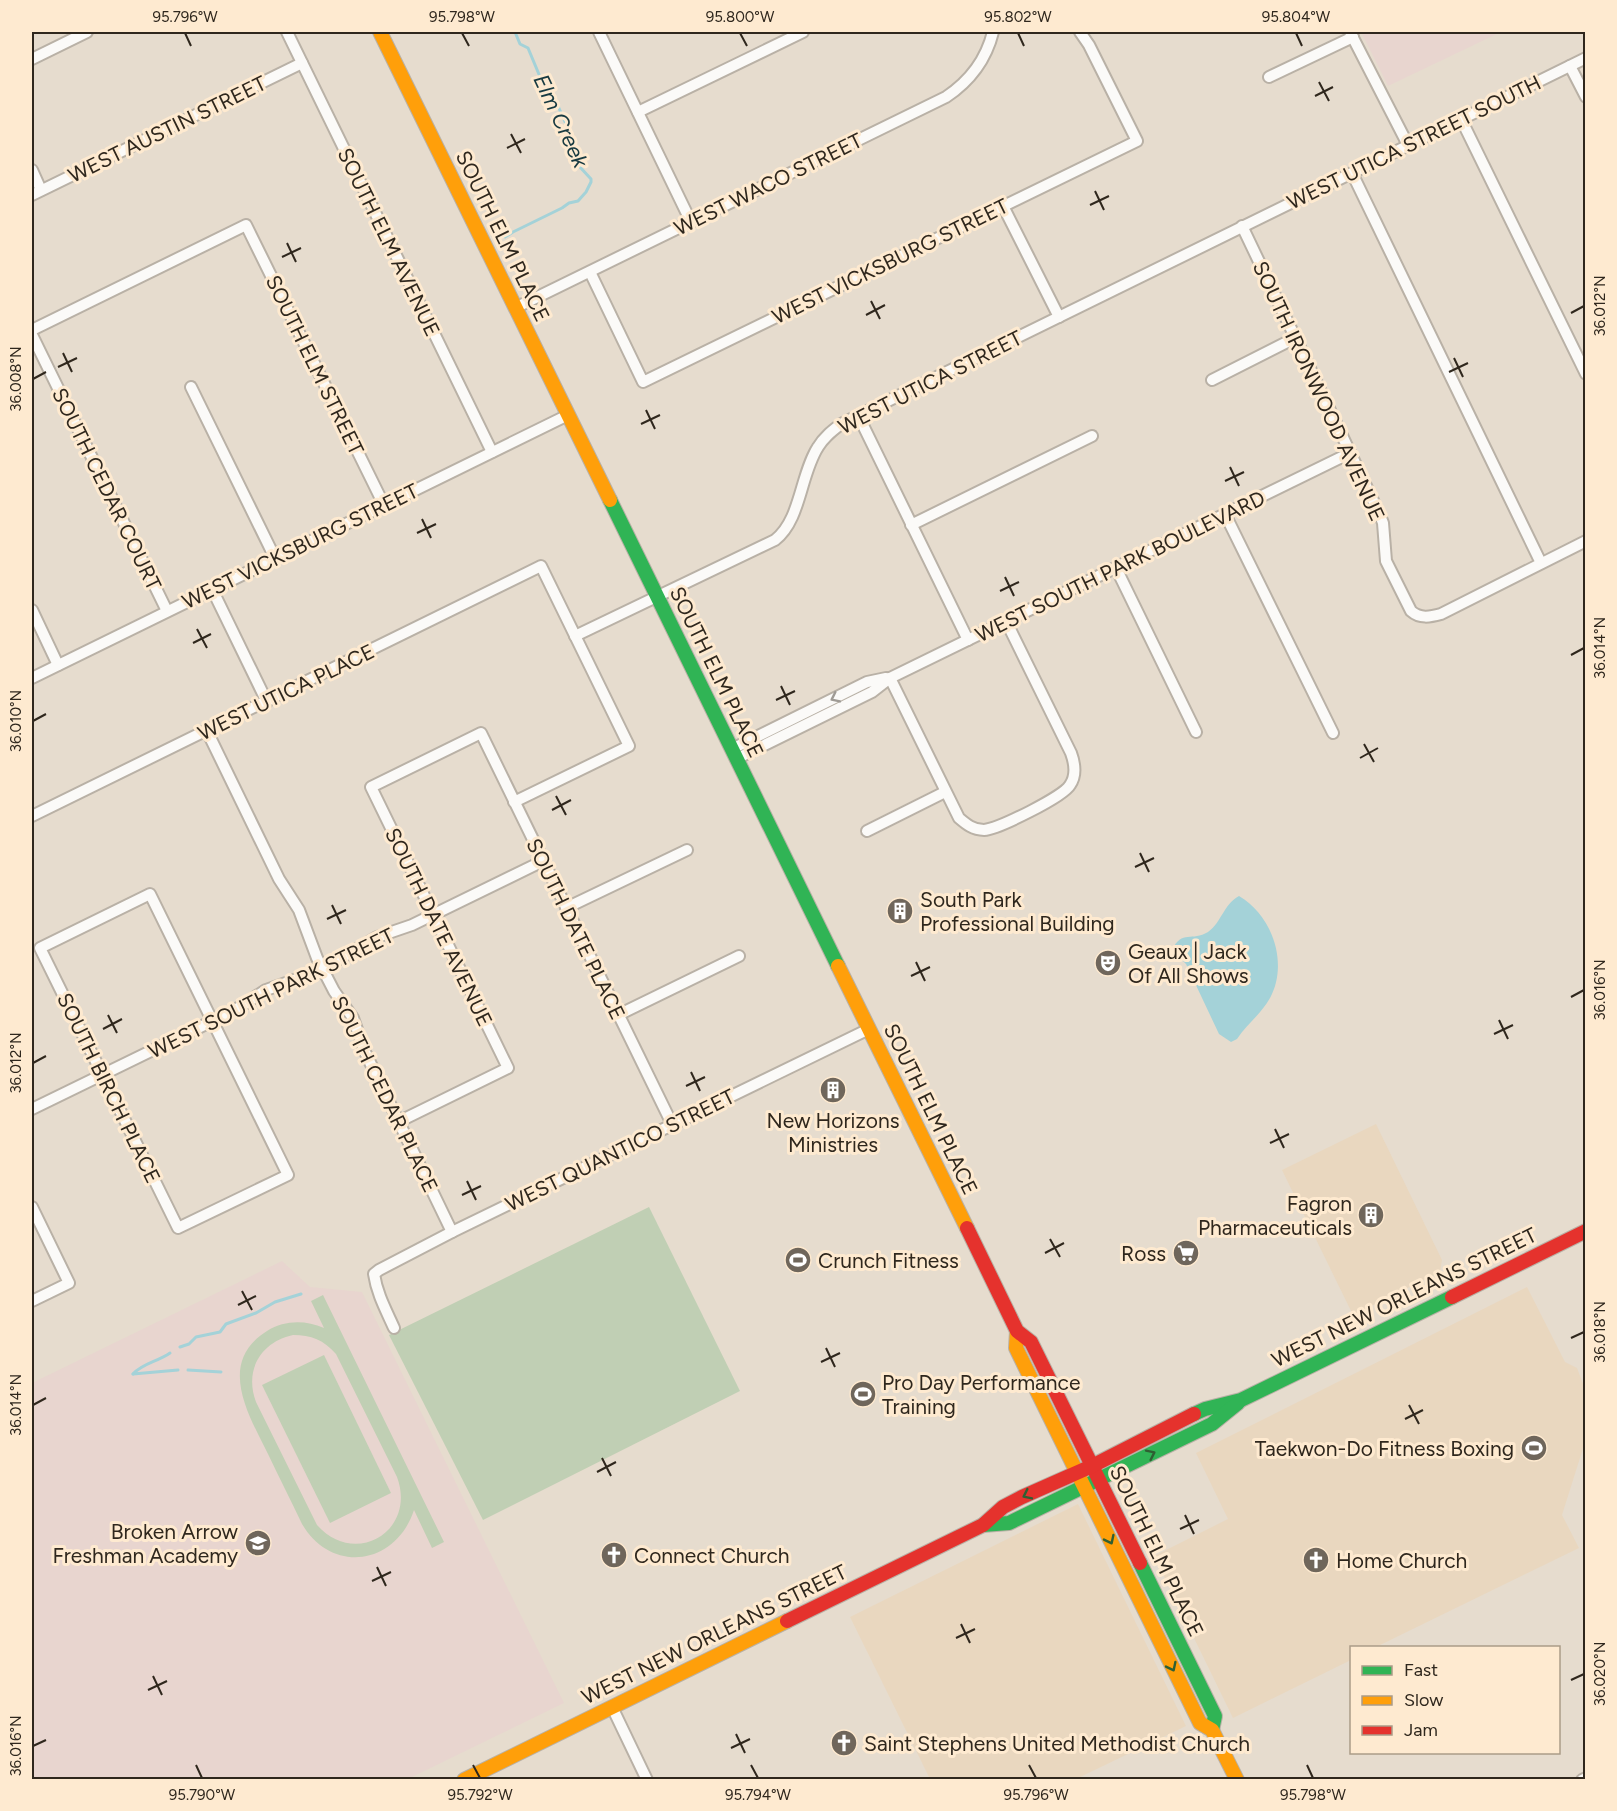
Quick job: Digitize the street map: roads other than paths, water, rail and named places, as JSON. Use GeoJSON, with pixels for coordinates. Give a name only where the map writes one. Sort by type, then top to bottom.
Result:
{"type":"FeatureCollection","features":[{"type":"Feature","properties":{"kind":"main road","name":"SOUTH ELM PLACE"},"geometry":{"type":"LineString","coordinates":[[380,32],[1017,1331],[1031,1341],[1169,1621],[1215,1716],[1212,1730]]}},
{"type":"Feature","properties":{"kind":"main road","name":"WEST NEW ORLEANS STREET"},"geometry":{"type":"LineString","coordinates":[[464,1779],[983,1526],[1003,1507],[1092,1466],[1205,1409],[1241,1400],[1586,1231]]}},
{"type":"Feature","properties":{"kind":"main road","name":"SOUTH ELM PLACE"},"geometry":{"type":"LineString","coordinates":[[1017,1331],[1016,1348],[1153,1629],[1200,1723],[1212,1730],[1237,1779]]}},
{"type":"Feature","properties":{"kind":"main road","name":"WEST NEW ORLEANS STREET"},"geometry":{"type":"LineString","coordinates":[[983,1526],[1009,1523],[1099,1480],[1212,1424],[1241,1400]]}},
{"type":"Feature","properties":{"kind":"main road"},"geometry":{"type":"LineString","coordinates":[[1153,1629],[1169,1621]]}},
{"type":"Feature","properties":{"kind":"street"},"geometry":{"type":"LineString","coordinates":[[32,59],[87,32]]}},
{"type":"Feature","properties":{"kind":"street","name":"SOUTH ELM AVENUE"},"geometry":{"type":"LineString","coordinates":[[287,32],[492,452]]}},
{"type":"Feature","properties":{"kind":"street"},"geometry":{"type":"LineString","coordinates":[[599,32],[691,222]]}},
{"type":"Feature","properties":{"kind":"street"},"geometry":{"type":"LineString","coordinates":[[638,112],[803,32]]}},
{"type":"Feature","properties":{"kind":"street","name":"WEST WACO STREET"},"geometry":{"type":"LineString","coordinates":[[515,308],[946,97],[967,80],[977,68],[985,56],[993,32]]}},
{"type":"Feature","properties":{"kind":"street","name":"WEST VICKSBURG STREET"},"geometry":{"type":"LineString","coordinates":[[590,272],[643,382],[1137,141],[1089,45],[1080,32]]}},
{"type":"Feature","properties":{"kind":"street"},"geometry":{"type":"LineString","coordinates":[[1269,77],[1352,34],[1408,145]]}},
{"type":"Feature","properties":{"kind":"street","name":"WEST UTICA STREET SOUTH"},"geometry":{"type":"LineString","coordinates":[[1242,226],[1586,58]]}},
{"type":"Feature","properties":{"kind":"street","name":"WEST AUSTIN STREET"},"geometry":{"type":"LineString","coordinates":[[36,192],[302,63]]}},
{"type":"Feature","properties":{"kind":"street"},"geometry":{"type":"LineString","coordinates":[[1570,66],[1586,97]]}},
{"type":"Feature","properties":{"kind":"street"},"geometry":{"type":"LineString","coordinates":[[1461,119],[1586,374]]}},
{"type":"Feature","properties":{"kind":"street"},"geometry":{"type":"LineString","coordinates":[[32,170],[36,192]]}},
{"type":"Feature","properties":{"kind":"street"},"geometry":{"type":"LineString","coordinates":[[1352,173],[1541,563],[1586,542]]}},
{"type":"Feature","properties":{"kind":"street"},"geometry":{"type":"LineString","coordinates":[[1003,206],[1059,317]]}},
{"type":"Feature","properties":{"kind":"street","name":"SOUTH ELM STREET"},"geometry":{"type":"LineString","coordinates":[[32,330],[246,225],[384,505]]}},
{"type":"Feature","properties":{"kind":"street","name":"WEST UTICA STREET"},"geometry":{"type":"LineString","coordinates":[[575,636],[775,540],[791,520],[817,448],[831,432],[858,415],[1242,226]]}},
{"type":"Feature","properties":{"kind":"street","name":"SOUTH IRONWOOD AVENUE"},"geometry":{"type":"LineString","coordinates":[[1242,226],[1383,523],[1384,551],[1390,573],[1407,606],[1415,615],[1432,616],[1450,610],[1541,563]]}},
{"type":"Feature","properties":{"kind":"street","name":"SOUTH CEDAR COURT"},"geometry":{"type":"LineString","coordinates":[[32,335],[167,611]]}},
{"type":"Feature","properties":{"kind":"street"},"geometry":{"type":"LineString","coordinates":[[1212,380],[1295,338]]}},
{"type":"Feature","properties":{"kind":"street"},"geometry":{"type":"LineString","coordinates":[[191,387],[275,558]]}},
{"type":"Feature","properties":{"kind":"street","name":"WEST VICKSBURG STREET"},"geometry":{"type":"LineString","coordinates":[[32,678],[568,415]]}},
{"type":"Feature","properties":{"kind":"street"},"geometry":{"type":"LineString","coordinates":[[858,415],[968,640]]}},
{"type":"Feature","properties":{"kind":"street"},"geometry":{"type":"LineString","coordinates":[[911,525],[1092,436]]}},
{"type":"Feature","properties":{"kind":"street","name":"WEST SOUTH PARK BOULEVARD"},"geometry":{"type":"LineString","coordinates":[[734,754],[872,692],[890,678],[1350,453]]}},
{"type":"Feature","properties":{"kind":"street"},"geometry":{"type":"LineString","coordinates":[[1225,514],[1333,733]]}},
{"type":"Feature","properties":{"kind":"street","name":"WEST UTICA PLACE"},"geometry":{"type":"LineString","coordinates":[[32,816],[541,566],[575,636]]}},
{"type":"Feature","properties":{"kind":"street"},"geometry":{"type":"LineString","coordinates":[[1116,568],[1196,732]]}},
{"type":"Feature","properties":{"kind":"street"},"geometry":{"type":"LineString","coordinates":[[212,589],[267,702]]}},
{"type":"Feature","properties":{"kind":"street"},"geometry":{"type":"LineString","coordinates":[[32,610],[58,665]]}},
{"type":"Feature","properties":{"kind":"street"},"geometry":{"type":"LineString","coordinates":[[890,678],[959,818],[966,825],[978,829],[998,826],[1062,794],[1071,784],[1075,772],[1071,753],[1006,621]]}},
{"type":"Feature","properties":{"kind":"street"},"geometry":{"type":"LineString","coordinates":[[514,802],[629,746],[575,636]]}},
{"type":"Feature","properties":{"kind":"street","name":"SOUTH CEDAR PLACE"},"geometry":{"type":"LineString","coordinates":[[207,731],[279,879],[299,910],[334,991],[353,1018],[365,1052],[452,1232]]}},
{"type":"Feature","properties":{"kind":"street","name":"SOUTH DATE PLACE"},"geometry":{"type":"LineString","coordinates":[[371,787],[481,733],[672,1124]]}},
{"type":"Feature","properties":{"kind":"street","name":"SOUTH DATE AVENUE"},"geometry":{"type":"LineString","coordinates":[[371,787],[508,1068],[398,1122]]}},
{"type":"Feature","properties":{"kind":"street"},"geometry":{"type":"LineString","coordinates":[[867,831],[945,792]]}},
{"type":"Feature","properties":{"kind":"street"},"geometry":{"type":"LineString","coordinates":[[566,908],[687,850]]}},
{"type":"Feature","properties":{"kind":"street","name":"WEST SOUTH PARK STREET"},"geometry":{"type":"LineString","coordinates":[[32,1109],[235,1010],[266,990],[323,968],[377,937],[412,925],[543,861]]}},
{"type":"Feature","properties":{"kind":"street","name":"SOUTH BIRCH PLACE"},"geometry":{"type":"LineString","coordinates":[[150,894],[213,1021],[288,1175],[178,1228],[40,948],[150,894]]}},
{"type":"Feature","properties":{"kind":"street"},"geometry":{"type":"LineString","coordinates":[[618,1015],[738,956]]}},
{"type":"Feature","properties":{"kind":"street","name":"WEST QUANTICO STREET"},"geometry":{"type":"LineString","coordinates":[[394,1328],[380,1298],[374,1274],[396,1260],[869,1029]]}},
{"type":"Feature","properties":{"kind":"street"},"geometry":{"type":"LineString","coordinates":[[32,1207],[69,1283],[32,1301]]}},
{"type":"Feature","properties":{"kind":"street"},"geometry":{"type":"LineString","coordinates":[[612,1707],[648,1779]]}},
{"type":"Feature","properties":{"kind":"water"},"geometry":{"type":"Polygon","coordinates":[[[1239,896],[1251,904],[1268,927],[1274,941],[1278,970],[1267,1003],[1237,1039],[1231,1042],[1219,1034],[1186,964],[1172,950],[1180,940],[1202,935],[1213,928],[1229,904],[1239,896]]]}},
{"type":"Feature","properties":{"kind":"waterway","name":"Elm Creek"},"geometry":{"type":"LineString","coordinates":[[505,237],[569,203],[578,201],[591,182],[579,166],[569,131],[558,106],[543,84],[528,48],[520,44],[515,32]]}},
{"type":"Feature","properties":{"kind":"waterway"},"geometry":{"type":"LineString","coordinates":[[180,1347],[189,1344],[196,1337],[220,1332],[226,1324],[256,1313],[275,1302],[301,1294]]}},
{"type":"Feature","properties":{"kind":"waterway"},"geometry":{"type":"LineString","coordinates":[[133,1374],[141,1367],[170,1353]]}},
{"type":"Feature","properties":{"kind":"waterway"},"geometry":{"type":"LineString","coordinates":[[133,1374],[178,1370]]}},
{"type":"Feature","properties":{"kind":"waterway"},"geometry":{"type":"LineString","coordinates":[[188,1370],[221,1372]]}},
{"type":"Feature","properties":{"kind":"place","name":"South Park Professional Building"},"geometry":{"type":"Point","coordinates":[900,911]}},
{"type":"Feature","properties":{"kind":"place","name":"Geaux | Jack Of All Shows"},"geometry":{"type":"Point","coordinates":[1108,963]}},
{"type":"Feature","properties":{"kind":"place","name":"New Horizons Ministries"},"geometry":{"type":"Point","coordinates":[833,1090]}},
{"type":"Feature","properties":{"kind":"place","name":"Fagron Pharmaceuticals"},"geometry":{"type":"Point","coordinates":[1371,1215]}},
{"type":"Feature","properties":{"kind":"place","name":"Ross"},"geometry":{"type":"Point","coordinates":[1186,1253]}},
{"type":"Feature","properties":{"kind":"place","name":"Crunch Fitness"},"geometry":{"type":"Point","coordinates":[798,1260]}},
{"type":"Feature","properties":{"kind":"place","name":"Pro Day Performance Training"},"geometry":{"type":"Point","coordinates":[863,1394]}},
{"type":"Feature","properties":{"kind":"place","name":"Taekwon-Do Fitness Boxing"},"geometry":{"type":"Point","coordinates":[1534,1448]}},
{"type":"Feature","properties":{"kind":"place","name":"Broken Arrow Freshman Academy"},"geometry":{"type":"Point","coordinates":[258,1543]}},
{"type":"Feature","properties":{"kind":"place","name":"Connect Church"},"geometry":{"type":"Point","coordinates":[614,1555]}},
{"type":"Feature","properties":{"kind":"place","name":"Home Church"},"geometry":{"type":"Point","coordinates":[1316,1560]}},
{"type":"Feature","properties":{"kind":"place","name":"Saint Stephens United Methodist Church"},"geometry":{"type":"Point","coordinates":[844,1743]}}]}
